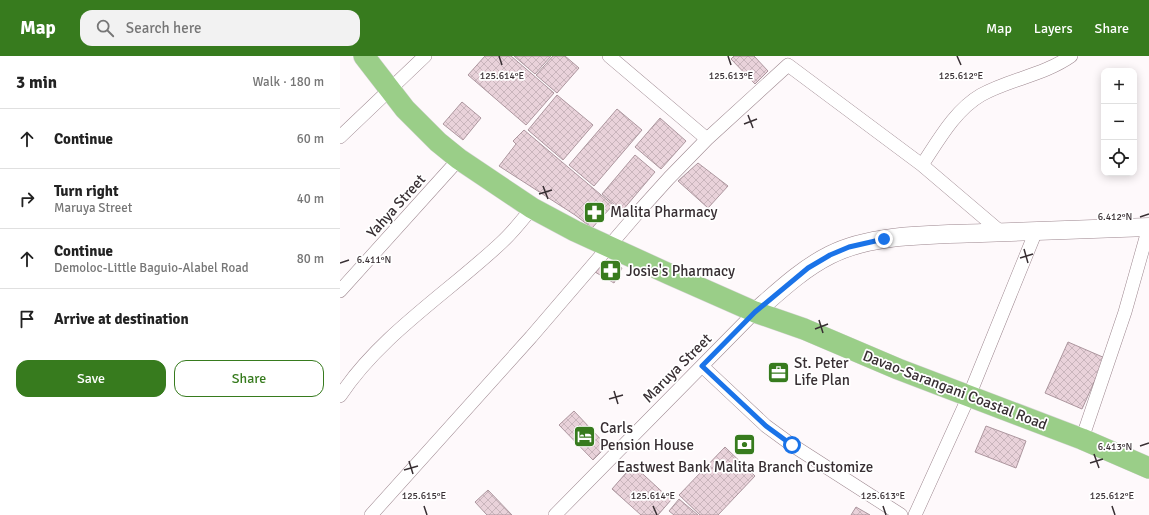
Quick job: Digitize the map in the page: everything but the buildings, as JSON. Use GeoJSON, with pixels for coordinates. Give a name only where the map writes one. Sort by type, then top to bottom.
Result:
{"type":"FeatureCollection","features":[{"type":"Feature","properties":{"kind":"main road","name":"Davao-Sarangani Coastal Road"},"geometry":{"type":"LineString","coordinates":[[364,56],[390,90],[420,125],[438,142],[460,160],[532,208],[575,231],[755,312],[804,329],[898,369],[1082,439],[1149,468]]}},
{"type":"Feature","properties":{"kind":"main road"},"geometry":{"type":"LineString","coordinates":[[755,312],[808,268],[830,255],[849,247],[884,239],[1036,231],[1149,228]]}},
{"type":"Feature","properties":{"kind":"street"},"geometry":{"type":"LineString","coordinates":[[340,136],[425,56]]}},
{"type":"Feature","properties":{"kind":"street"},"geometry":{"type":"LineString","coordinates":[[609,56],[707,139]]}},
{"type":"Feature","properties":{"kind":"street"},"geometry":{"type":"LineString","coordinates":[[922,164],[954,119],[980,95],[1046,70],[1071,56]]}},
{"type":"Feature","properties":{"kind":"street"},"geometry":{"type":"LineString","coordinates":[[371,515],[525,343],[659,188],[707,139],[788,66],[922,164],[1002,233]]}},
{"type":"Feature","properties":{"kind":"street","name":"Yahya Street"},"geometry":{"type":"LineString","coordinates":[[340,291],[460,160]]}},
{"type":"Feature","properties":{"kind":"street"},"geometry":{"type":"LineString","coordinates":[[340,396],[366,362],[392,337],[503,241],[532,208]]}},
{"type":"Feature","properties":{"kind":"street"},"geometry":{"type":"LineString","coordinates":[[1082,439],[1131,293],[1149,228]]}},
{"type":"Feature","properties":{"kind":"street"},"geometry":{"type":"LineString","coordinates":[[915,515],[969,396],[1036,231]]}},
{"type":"Feature","properties":{"kind":"street","name":"Maruya Street"},"geometry":{"type":"LineString","coordinates":[[555,515],[755,312]]}},
{"type":"Feature","properties":{"kind":"street"},"geometry":{"type":"LineString","coordinates":[[702,366],[766,426],[792,445],[901,515]]}},
{"type":"Feature","properties":{"kind":"place","name":"Malita Pharmacy"},"geometry":{"type":"Point","coordinates":[594,212]}},
{"type":"Feature","properties":{"kind":"place","name":"Josie's Pharmacy"},"geometry":{"type":"Point","coordinates":[610,271]}},
{"type":"Feature","properties":{"kind":"place","name":"St. Peter Life Plan"},"geometry":{"type":"Point","coordinates":[779,372]}},
{"type":"Feature","properties":{"kind":"place","name":"Carls Pension House"},"geometry":{"type":"Point","coordinates":[585,437]}},
{"type":"Feature","properties":{"kind":"place","name":"Eastwest Bank Malita Branch Customize"},"geometry":{"type":"Point","coordinates":[745,444]}},
{"type":"Feature","properties":{"kind":"route"},"geometry":{"type":"LineString","coordinates":[[792,445],[766,426],[702,366],[755,312],[808,268],[830,255],[849,247],[884,239]]}}]}
